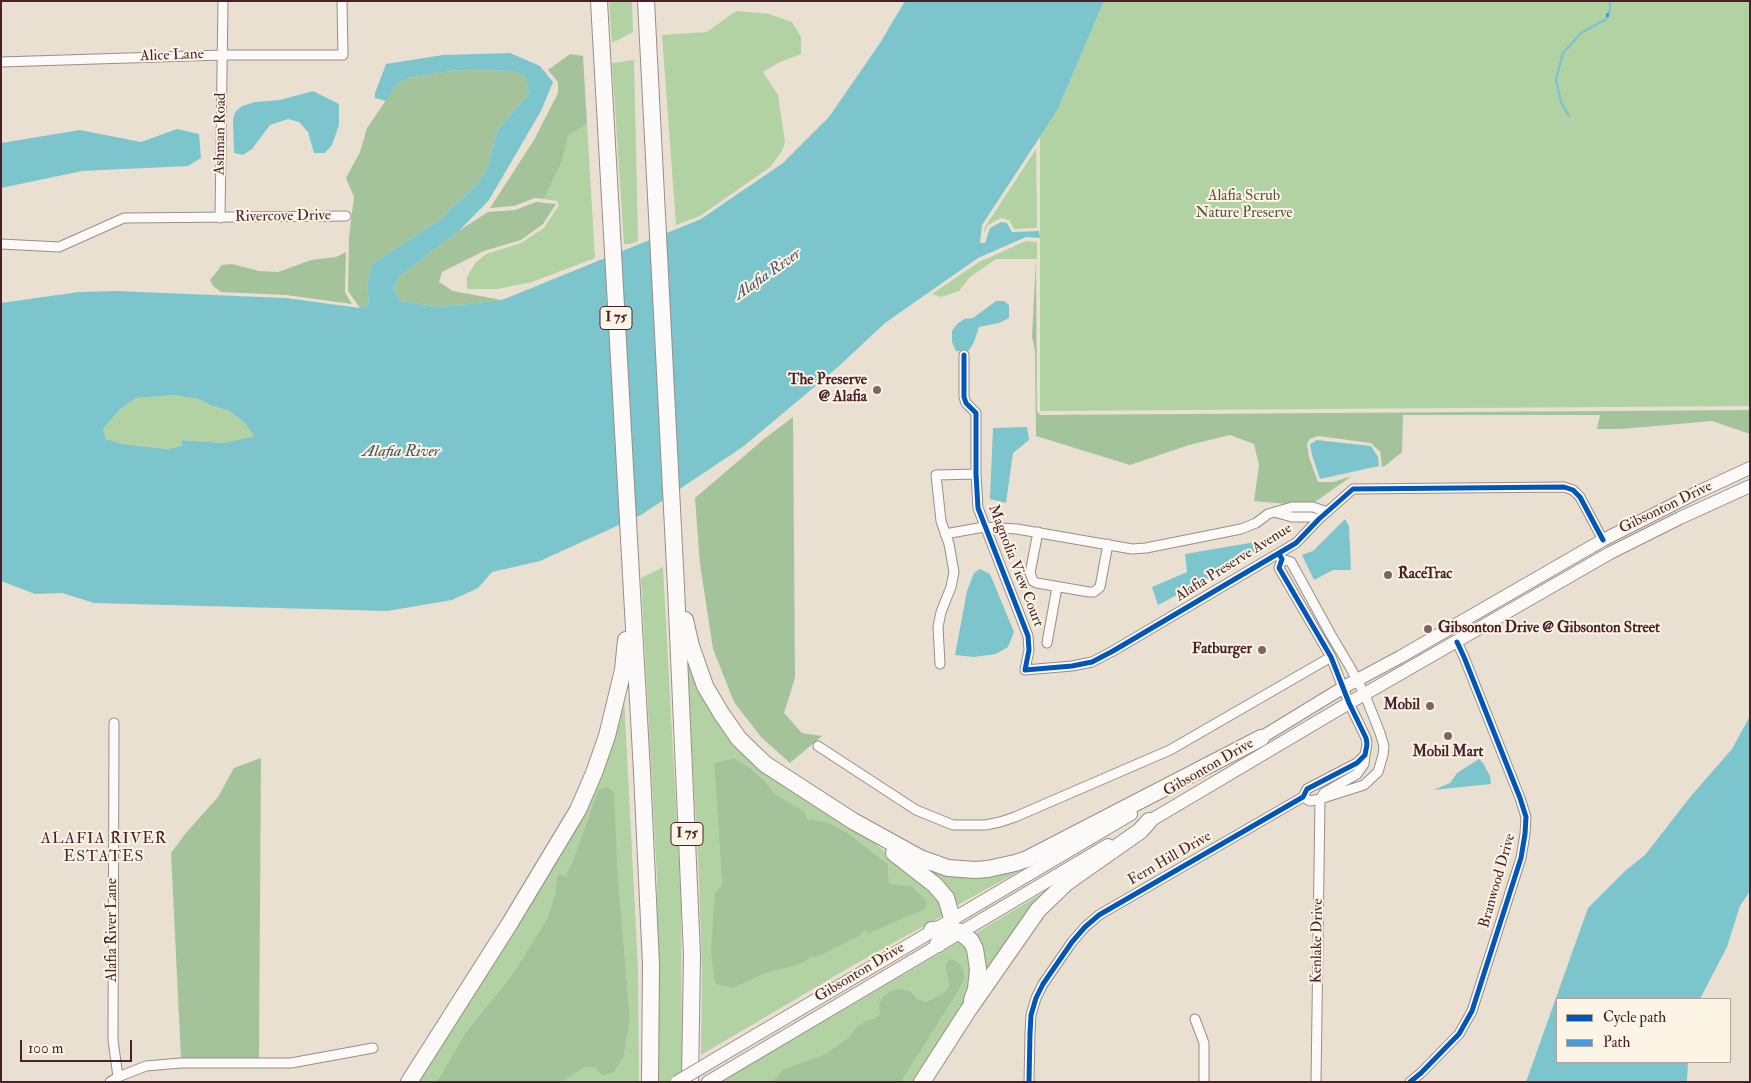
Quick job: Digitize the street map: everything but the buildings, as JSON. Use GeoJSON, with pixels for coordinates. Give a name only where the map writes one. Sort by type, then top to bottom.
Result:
{"type":"FeatureCollection","features":[{"type":"Feature","properties":{"kind":"highway","name":"I 75"},"geometry":{"type":"LineString","coordinates":[[600,1],[631,590],[642,762],[651,964],[650,1082]]}},
{"type":"Feature","properties":{"kind":"highway","name":"I 75"},"geometry":{"type":"LineString","coordinates":[[646,1],[675,560],[692,955],[690,1082]]}},
{"type":"Feature","properties":{"kind":"highway"},"geometry":{"type":"LineString","coordinates":[[676,587],[691,646],[705,686],[739,739],[765,764],[853,821],[910,853],[934,864],[961,869],[988,869],[1002,867],[1027,859],[1261,738]]}},
{"type":"Feature","properties":{"kind":"highway"},"geometry":{"type":"LineString","coordinates":[[409,1082],[510,923],[578,810],[607,736],[623,670],[631,590]]}},
{"type":"Feature","properties":{"kind":"highway"},"geometry":{"type":"LineString","coordinates":[[853,821],[935,885],[946,898],[954,927],[971,941],[978,958],[976,989],[970,1009]]}},
{"type":"Feature","properties":{"kind":"highway"},"geometry":{"type":"LineString","coordinates":[[922,1082],[1038,910],[1066,883],[1140,831],[1149,822]]}},
{"type":"Feature","properties":{"kind":"highway"},"geometry":{"type":"LineString","coordinates":[[935,937],[954,927]]}},
{"type":"Feature","properties":{"kind":"main road","name":"Gibsonton Drive"},"geometry":{"type":"LineString","coordinates":[[954,927],[1344,687],[1358,681],[1603,540],[1750,468]]}},
{"type":"Feature","properties":{"kind":"main road","name":"Gibsonton Drive"},"geometry":{"type":"LineString","coordinates":[[954,927],[1149,822],[1349,703],[1610,553],[1750,486]]}},
{"type":"Feature","properties":{"kind":"main road"},"geometry":{"type":"LineString","coordinates":[[1610,553],[1625,538],[1655,522],[1678,502]]}},
{"type":"Feature","properties":{"kind":"main road"},"geometry":{"type":"LineString","coordinates":[[1526,602],[1548,582],[1595,553],[1603,540]]}},
{"type":"Feature","properties":{"kind":"main road","name":"Gibsonton Drive"},"geometry":{"type":"LineString","coordinates":[[677,1082],[935,937]]}},
{"type":"Feature","properties":{"kind":"main road","name":"Gibsonton Drive"},"geometry":{"type":"LineString","coordinates":[[708,1082],[935,937]]}},
{"type":"Feature","properties":{"kind":"street","name":"Ashman Road"},"geometry":{"type":"LineString","coordinates":[[220,218],[223,1]]}},
{"type":"Feature","properties":{"kind":"street","name":"Alice Lane"},"geometry":{"type":"LineString","coordinates":[[1,62],[223,55],[343,55],[342,1]]}},
{"type":"Feature","properties":{"kind":"street","name":"Rivercove Drive"},"geometry":{"type":"LineString","coordinates":[[220,218],[346,216]]}},
{"type":"Feature","properties":{"kind":"street"},"geometry":{"type":"LineString","coordinates":[[1,244],[59,247],[124,218],[220,218]]}},
{"type":"Feature","properties":{"kind":"street","name":"Magnolia View Court"},"geometry":{"type":"LineString","coordinates":[[964,355],[964,397],[966,403],[976,413],[978,508],[1028,636],[1030,650],[1025,670]]}},
{"type":"Feature","properties":{"kind":"street"},"geometry":{"type":"LineString","coordinates":[[940,664],[938,627],[954,572],[951,553],[941,521],[936,475],[976,474]]}},
{"type":"Feature","properties":{"kind":"street","name":"Alafia Preserve Avenue"},"geometry":{"type":"LineString","coordinates":[[1025,670],[1072,666],[1092,662],[1113,651],[1280,556],[1354,489],[1564,487],[1573,490],[1580,496],[1603,540]]}},
{"type":"Feature","properties":{"kind":"street"},"geometry":{"type":"LineString","coordinates":[[946,534],[984,527],[1038,532],[1132,548],[1159,546],[1241,529],[1274,512],[1292,507],[1313,507],[1327,512]]}},
{"type":"Feature","properties":{"kind":"street"},"geometry":{"type":"LineString","coordinates":[[1274,512],[1319,519]]}},
{"type":"Feature","properties":{"kind":"street"},"geometry":{"type":"LineString","coordinates":[[1038,532],[1031,565],[1031,577],[1038,583],[1058,587],[1088,592],[1097,590],[1102,580],[1108,544]]}},
{"type":"Feature","properties":{"kind":"street"},"geometry":{"type":"LineString","coordinates":[[1303,797],[1310,801],[1320,800],[1364,785],[1378,772],[1384,746],[1358,681],[1291,562],[1280,556],[1279,568],[1331,656],[1367,744],[1364,764],[1358,774],[1324,793],[1320,800]]}},
{"type":"Feature","properties":{"kind":"street"},"geometry":{"type":"LineString","coordinates":[[1047,643],[1058,587]]}},
{"type":"Feature","properties":{"kind":"street","name":"Branwood Drive"},"geometry":{"type":"LineString","coordinates":[[1410,1082],[1459,1034],[1472,1011],[1521,858],[1525,834],[1526,817],[1520,798],[1457,642]]}},
{"type":"Feature","properties":{"kind":"street"},"geometry":{"type":"LineString","coordinates":[[818,746],[916,810],[954,825],[985,825],[1015,817],[1170,750],[1331,656]]}},
{"type":"Feature","properties":{"kind":"street","name":"Alafia River Lane"},"geometry":{"type":"LineString","coordinates":[[114,723],[114,1079]]}},
{"type":"Feature","properties":{"kind":"street","name":"Fern Hill Drive"},"geometry":{"type":"LineString","coordinates":[[1029,1082],[1030,1033],[1036,998],[1043,984],[1067,949],[1085,927],[1099,915],[1303,797],[1307,789],[1357,763],[1365,755]]}},
{"type":"Feature","properties":{"kind":"street","name":"Kenlake Drive"},"geometry":{"type":"LineString","coordinates":[[1316,1082],[1320,800]]}},
{"type":"Feature","properties":{"kind":"street"},"geometry":{"type":"LineString","coordinates":[[1195,1019],[1204,1043],[1204,1082]]}},
{"type":"Feature","properties":{"kind":"street"},"geometry":{"type":"LineString","coordinates":[[114,1079],[146,1066],[181,1063],[291,1063],[373,1048]]}},
{"type":"Feature","properties":{"kind":"green space"},"geometry":{"type":"Polygon","coordinates":[[[609,1],[632,1],[633,32],[612,43],[609,1]]]}},
{"type":"Feature","properties":{"kind":"green space","name":"Alafia Scrub Nature Preserve"},"geometry":{"type":"Polygon","coordinates":[[[1104,1],[1750,1],[1750,406],[1040,411],[1040,137],[1057,111],[1104,1]]]}},
{"type":"Feature","properties":{"kind":"green space"},"geometry":{"type":"Polygon","coordinates":[[[736,11],[769,14],[792,22],[801,37],[801,54],[778,63],[763,72],[778,95],[785,142],[782,151],[770,167],[700,216],[676,225],[662,35],[707,32],[736,11]]]}},
{"type":"Feature","properties":{"kind":"green space"},"geometry":{"type":"Polygon","coordinates":[[[570,54],[583,56],[587,124],[568,136],[563,159],[544,199],[535,198],[514,206],[490,208],[534,140],[558,93],[558,82],[548,70],[570,54]]]}},
{"type":"Feature","properties":{"kind":"green space"},"geometry":{"type":"Polygon","coordinates":[[[634,60],[638,241],[624,244],[612,63],[634,60]]]}},
{"type":"Feature","properties":{"kind":"green space"},"geometry":{"type":"Polygon","coordinates":[[[457,70],[515,71],[525,77],[529,93],[497,131],[488,167],[477,184],[441,219],[372,264],[367,284],[369,304],[360,308],[348,291],[349,237],[354,197],[346,178],[360,152],[367,128],[397,84],[408,78],[457,70]]]}},
{"type":"Feature","properties":{"kind":"green space"},"geometry":{"type":"Polygon","coordinates":[[[587,124],[595,258],[532,282],[497,289],[467,289],[467,277],[476,262],[486,254],[521,243],[544,228],[559,205],[557,201],[544,199],[563,159],[568,136],[587,124]]]}},
{"type":"Feature","properties":{"kind":"green space"},"geometry":{"type":"Polygon","coordinates":[[[1036,149],[1037,228],[1014,229],[1009,220],[1001,218],[988,225],[984,234],[985,227],[1036,149]]]}},
{"type":"Feature","properties":{"kind":"green space"},"geometry":{"type":"Polygon","coordinates":[[[536,202],[556,204],[543,224],[521,240],[484,251],[442,272],[439,282],[453,291],[502,300],[441,307],[400,301],[394,288],[399,277],[460,230],[488,212],[515,210],[536,202]]]}},
{"type":"Feature","properties":{"kind":"green space"},"geometry":{"type":"Polygon","coordinates":[[[1026,241],[1037,242],[1037,259],[996,259],[970,277],[959,291],[941,297],[932,294],[979,262],[1026,241]]]}},
{"type":"Feature","properties":{"kind":"green space"},"geometry":{"type":"Polygon","coordinates":[[[346,252],[345,292],[352,304],[286,295],[221,292],[213,286],[210,280],[222,265],[232,264],[259,271],[278,272],[311,260],[336,257],[346,252]]]}},
{"type":"Feature","properties":{"kind":"green space"},"geometry":{"type":"Polygon","coordinates":[[[1036,259],[1037,411],[1040,415],[1750,410],[1750,434],[1712,421],[1621,429],[1597,429],[1600,415],[1403,415],[1402,452],[1385,466],[1382,467],[1380,451],[1371,443],[1318,436],[1310,439],[1307,444],[1309,457],[1318,482],[1333,482],[1352,476],[1309,506],[1254,501],[1259,465],[1254,444],[1230,435],[1189,445],[1130,465],[1036,436],[1035,351],[1032,337],[1036,259]]]}},
{"type":"Feature","properties":{"kind":"green space"},"geometry":{"type":"Polygon","coordinates":[[[175,395],[198,399],[212,406],[228,410],[245,423],[254,435],[253,438],[223,443],[183,440],[182,446],[167,449],[122,444],[106,439],[102,429],[119,410],[136,398],[175,395]]]}},
{"type":"Feature","properties":{"kind":"green space"},"geometry":{"type":"Polygon","coordinates":[[[793,417],[795,678],[784,713],[802,733],[822,736],[790,763],[761,737],[734,702],[713,649],[700,564],[695,498],[764,439],[793,417]]]}},
{"type":"Feature","properties":{"kind":"green space"},"geometry":{"type":"Polygon","coordinates":[[[663,567],[681,899],[682,1082],[659,1082],[657,878],[641,578],[663,567]]]}},
{"type":"Feature","properties":{"kind":"green space"},"geometry":{"type":"Polygon","coordinates":[[[687,659],[721,717],[851,826],[926,882],[937,892],[944,915],[857,963],[701,1055],[702,973],[687,659]],[[734,758],[714,763],[722,885],[715,892],[733,988],[766,973],[808,960],[811,956],[864,929],[889,884],[888,864],[849,834],[830,823],[812,819],[808,820],[804,811],[775,794],[764,780],[749,767],[734,758]]]}},
{"type":"Feature","properties":{"kind":"green space"},"geometry":{"type":"Polygon","coordinates":[[[624,696],[638,969],[639,1082],[562,1082],[585,1067],[594,1067],[624,1055],[630,1020],[617,862],[598,790],[565,878],[561,874],[557,875],[555,894],[547,919],[512,975],[465,1033],[437,1082],[418,1082],[529,908],[624,696]]]}},
{"type":"Feature","properties":{"kind":"green space"},"geometry":{"type":"Polygon","coordinates":[[[261,758],[259,1058],[181,1058],[171,853],[218,797],[234,768],[261,758]]]}},
{"type":"Feature","properties":{"kind":"green space"},"geometry":{"type":"Polygon","coordinates":[[[734,758],[749,767],[764,780],[775,794],[804,811],[808,820],[812,819],[830,823],[849,834],[888,864],[889,884],[911,886],[927,901],[925,909],[869,933],[864,929],[862,934],[816,957],[811,956],[808,960],[799,964],[766,973],[733,988],[715,984],[711,951],[715,892],[722,885],[714,763],[734,758]]]}},
{"type":"Feature","properties":{"kind":"green space"},"geometry":{"type":"Polygon","coordinates":[[[607,787],[614,792],[617,862],[630,1020],[624,1055],[620,1063],[613,1073],[602,1075],[594,1067],[585,1067],[562,1082],[437,1082],[465,1033],[512,975],[547,919],[555,894],[557,875],[561,874],[565,877],[574,858],[598,790],[607,787]]]}},
{"type":"Feature","properties":{"kind":"green space"},"geometry":{"type":"Polygon","coordinates":[[[924,867],[1025,868],[956,906],[924,867]]]}},
{"type":"Feature","properties":{"kind":"green space"},"geometry":{"type":"Polygon","coordinates":[[[1046,891],[983,987],[974,934],[1046,891]]]}},
{"type":"Feature","properties":{"kind":"green space"},"geometry":{"type":"Polygon","coordinates":[[[964,939],[972,950],[970,995],[920,1082],[901,1082],[959,990],[964,971],[960,964],[952,960],[945,964],[949,986],[944,993],[926,1002],[918,999],[910,991],[875,1018],[865,1021],[855,1028],[849,1037],[826,1054],[783,1069],[775,1079],[768,1082],[721,1082],[964,939]]]}},
{"type":"Feature","properties":{"kind":"green space"},"geometry":{"type":"Polygon","coordinates":[[[951,959],[960,964],[964,971],[964,979],[901,1082],[768,1082],[775,1079],[783,1069],[826,1054],[849,1037],[855,1028],[865,1021],[875,1018],[880,1013],[879,1006],[882,998],[891,991],[898,989],[910,991],[918,999],[926,1002],[944,993],[949,986],[945,964],[951,959]]]}},
{"type":"Feature","properties":{"kind":"water","name":"Alafia River"},"geometry":{"type":"Polygon","coordinates":[[[905,1],[1104,1],[1057,111],[982,225],[980,243],[985,243],[990,228],[1001,222],[1007,223],[1012,232],[1039,231],[1040,238],[1026,237],[978,258],[885,323],[838,367],[744,446],[641,515],[540,561],[492,572],[478,588],[452,600],[387,611],[94,603],[62,593],[35,594],[1,581],[1,303],[79,292],[117,291],[286,298],[360,308],[369,304],[367,284],[372,264],[441,219],[477,184],[488,167],[497,131],[529,93],[525,77],[515,71],[457,70],[408,78],[397,84],[386,101],[375,98],[375,93],[386,64],[443,55],[510,53],[540,66],[553,82],[541,111],[489,200],[460,230],[399,277],[394,288],[400,301],[441,307],[502,300],[701,219],[783,163],[829,117],[880,43],[905,1]],[[175,395],[136,398],[119,410],[103,429],[106,439],[122,444],[167,449],[182,446],[182,440],[223,443],[253,437],[245,423],[228,410],[212,406],[198,399],[175,395]]]}},
{"type":"Feature","properties":{"kind":"water"},"geometry":{"type":"Polygon","coordinates":[[[313,91],[339,104],[339,125],[332,145],[325,153],[314,153],[308,132],[299,122],[288,119],[270,125],[252,149],[243,155],[234,153],[233,119],[235,112],[242,106],[255,102],[280,100],[313,91]]]}},
{"type":"Feature","properties":{"kind":"water"},"geometry":{"type":"Polygon","coordinates":[[[177,129],[199,134],[201,158],[188,166],[82,171],[1,188],[1,143],[80,130],[141,142],[177,129]]]}},
{"type":"Feature","properties":{"kind":"water"},"geometry":{"type":"Polygon","coordinates":[[[996,301],[1004,301],[1009,305],[1009,318],[999,323],[979,327],[968,352],[956,351],[952,342],[952,331],[957,324],[964,319],[973,318],[996,301]]]}},
{"type":"Feature","properties":{"kind":"water"},"geometry":{"type":"Polygon","coordinates":[[[1027,427],[1029,440],[1013,453],[1006,503],[990,499],[993,428],[1027,427]]]}},
{"type":"Feature","properties":{"kind":"water"},"geometry":{"type":"Polygon","coordinates":[[[1317,440],[1371,446],[1378,457],[1379,466],[1320,479],[1310,444],[1317,440]]]}},
{"type":"Feature","properties":{"kind":"water"},"geometry":{"type":"Polygon","coordinates":[[[1345,519],[1349,526],[1351,570],[1333,570],[1314,580],[1302,555],[1313,551],[1345,519]]]}},
{"type":"Feature","properties":{"kind":"water"},"geometry":{"type":"Polygon","coordinates":[[[1261,541],[1260,551],[1158,605],[1152,587],[1187,572],[1185,554],[1261,541]]]}},
{"type":"Feature","properties":{"kind":"water"},"geometry":{"type":"Polygon","coordinates":[[[980,569],[990,574],[1014,632],[1008,647],[996,654],[974,657],[955,655],[967,591],[974,573],[980,569]]]}},
{"type":"Feature","properties":{"kind":"water"},"geometry":{"type":"Polygon","coordinates":[[[1750,716],[1750,891],[1740,906],[1727,947],[1701,998],[1556,998],[1556,1063],[1688,1063],[1687,1082],[1526,1082],[1588,908],[1625,871],[1645,855],[1691,796],[1732,749],[1750,716]]]}},
{"type":"Feature","properties":{"kind":"water"},"geometry":{"type":"Polygon","coordinates":[[[1479,759],[1490,776],[1491,784],[1433,790],[1450,783],[1457,773],[1479,759]]]}},
{"type":"Feature","properties":{"kind":"waterway"},"geometry":{"type":"LineString","coordinates":[[1569,116],[1561,102],[1556,79],[1563,53],[1581,33],[1606,19],[1610,10],[1610,1]]}},
{"type":"Feature","properties":{"kind":"cycle path"},"geometry":{"type":"LineString","coordinates":[[964,355],[964,397],[966,403],[976,413],[978,508],[1028,636],[1029,650],[1025,670],[1072,666],[1092,662],[1113,651],[1296,543],[1319,519],[1353,489],[1564,487],[1573,490],[1580,497],[1603,540]]}},
{"type":"Feature","properties":{"kind":"cycle path"},"geometry":{"type":"LineString","coordinates":[[1029,1082],[1031,1015],[1036,998],[1043,984],[1072,942],[1085,927],[1099,915],[1303,797],[1307,789],[1357,763],[1365,755],[1366,738],[1349,703],[1331,657],[1279,568],[1282,559],[1279,554]]}},
{"type":"Feature","properties":{"kind":"cycle path"},"geometry":{"type":"LineString","coordinates":[[1410,1082],[1459,1034],[1472,1011],[1521,858],[1525,834],[1526,817],[1520,798],[1457,642]]}},
{"type":"Feature","properties":{"kind":"place","name":"The Preserve @ Alafia"},"geometry":{"type":"Point","coordinates":[877,390]}},
{"type":"Feature","properties":{"kind":"place","name":"RaceTrac"},"geometry":{"type":"Point","coordinates":[1388,575]}},
{"type":"Feature","properties":{"kind":"place","name":"Gibsonton Drive @ Gibsonton Street"},"geometry":{"type":"Point","coordinates":[1428,629]}},
{"type":"Feature","properties":{"kind":"place","name":"Fatburger"},"geometry":{"type":"Point","coordinates":[1262,650]}},
{"type":"Feature","properties":{"kind":"place","name":"Mobil"},"geometry":{"type":"Point","coordinates":[1430,706]}},
{"type":"Feature","properties":{"kind":"place","name":"Mobil Mart"},"geometry":{"type":"Point","coordinates":[1448,736]}},
{"type":"Feature","properties":{"kind":"district","name":"ALAFIA RIVER ESTATES"},"geometry":{"type":"Point","coordinates":[104,849]}}]}
